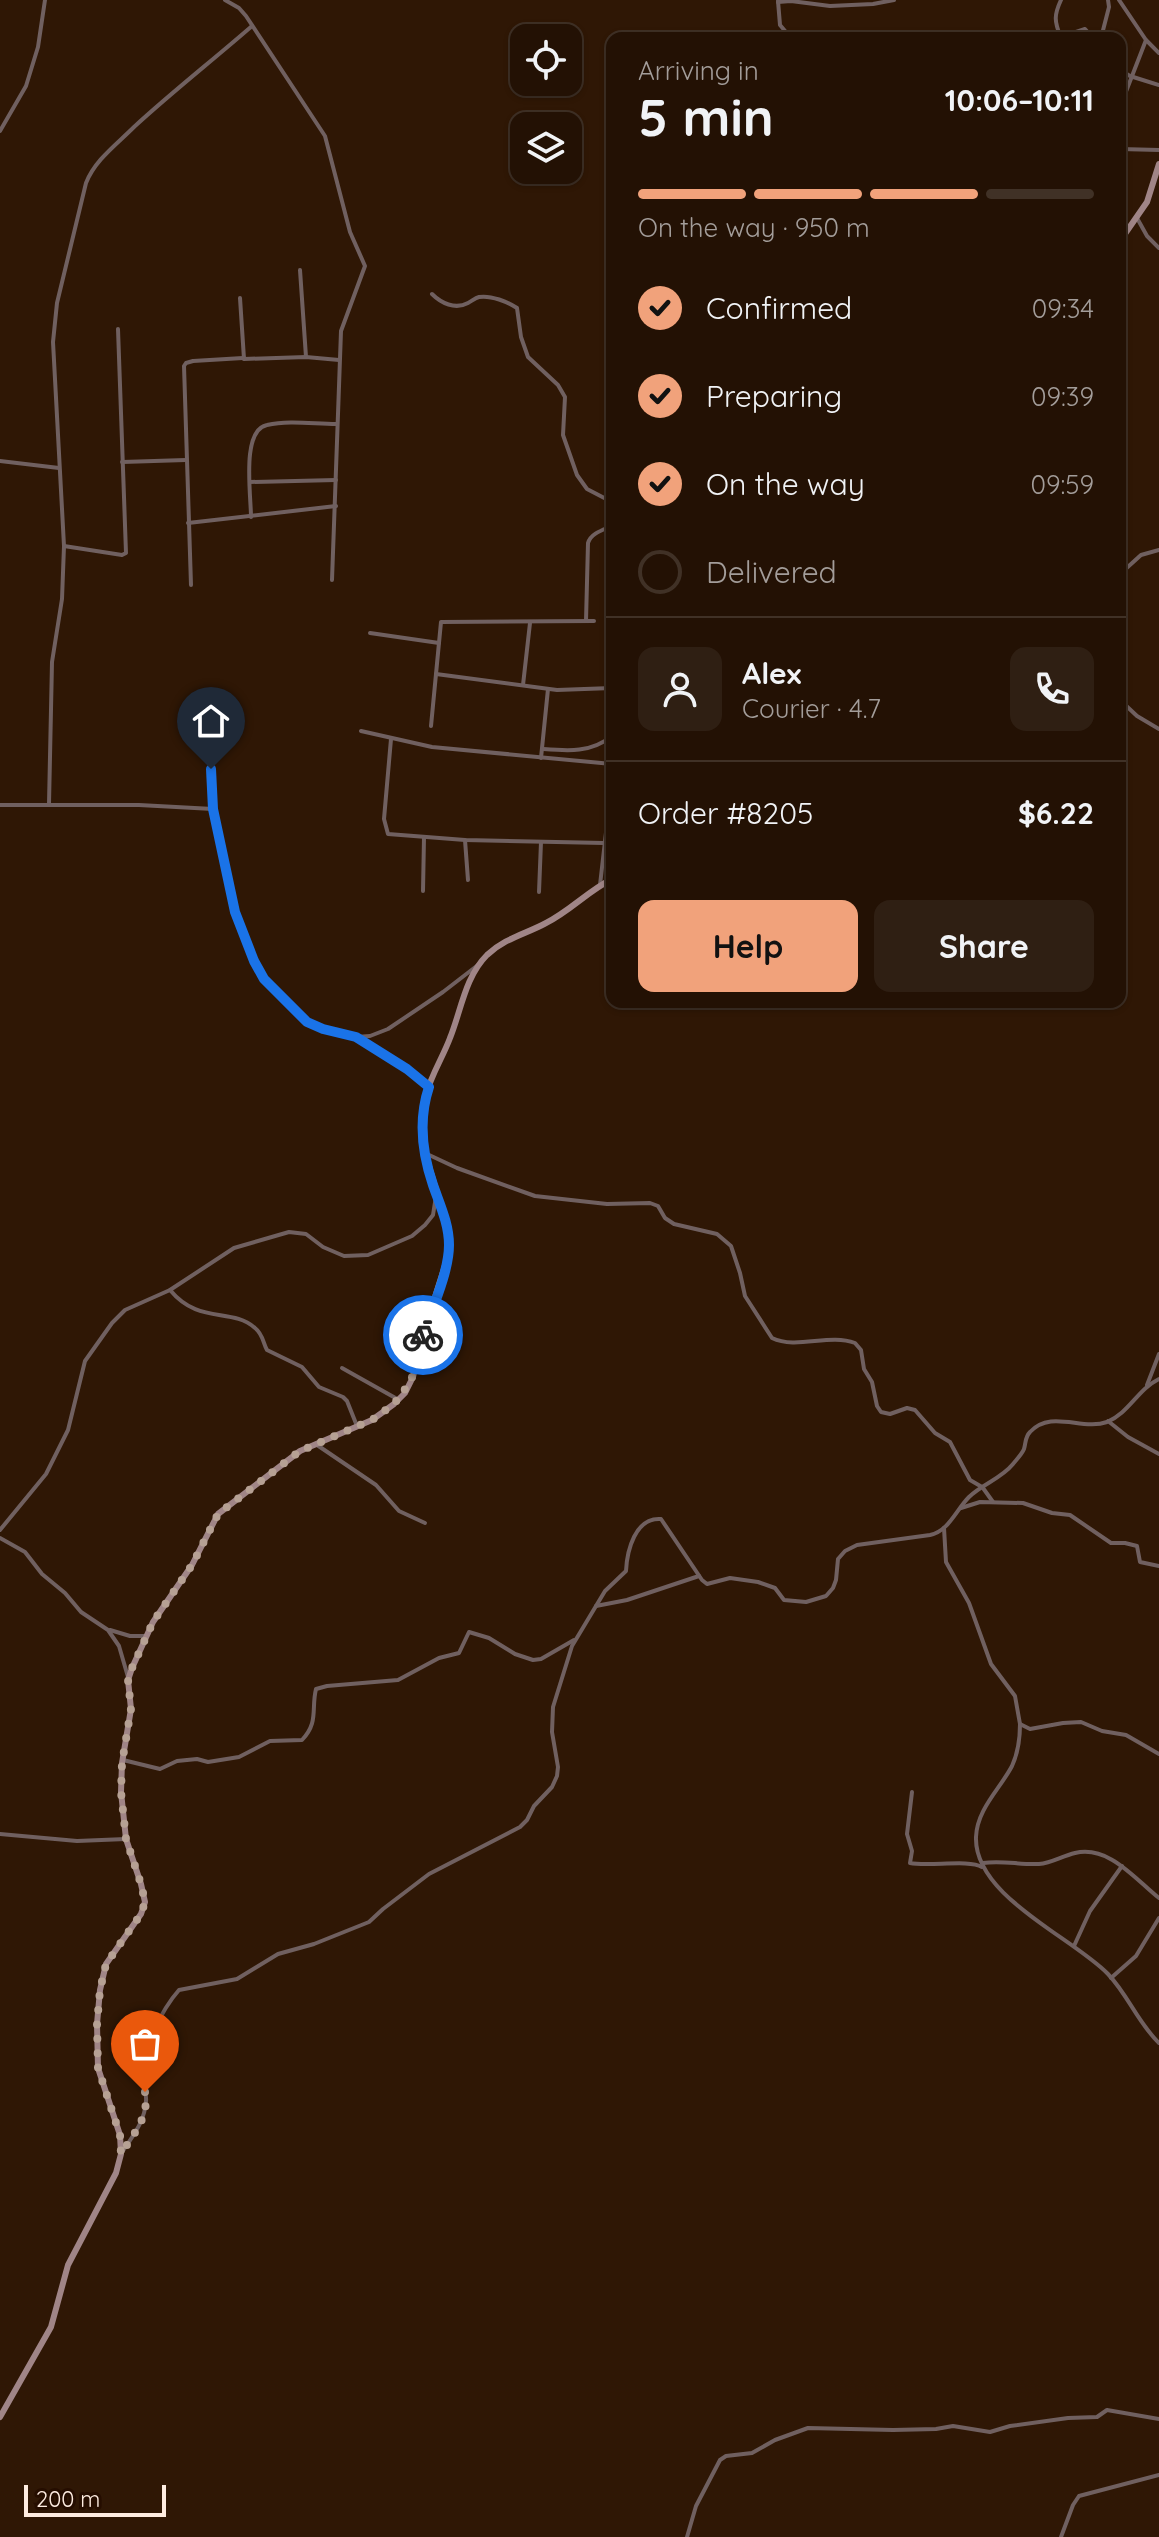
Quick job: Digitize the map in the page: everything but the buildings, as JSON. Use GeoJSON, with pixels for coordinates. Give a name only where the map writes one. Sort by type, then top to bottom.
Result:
{"type":"FeatureCollection","features":[{"type":"Feature","properties":{"kind":"street"},"geometry":{"type":"LineString","coordinates":[[0,131],[26,86],[38,47],[45,0]]}},
{"type":"Feature","properties":{"kind":"street"},"geometry":{"type":"LineString","coordinates":[[225,0],[239,8],[325,136],[350,232],[365,266],[344,321],[339,360],[332,580]]}},
{"type":"Feature","properties":{"kind":"street"},"geometry":{"type":"LineString","coordinates":[[786,32],[780,25],[778,1],[873,4],[894,0]]}},
{"type":"Feature","properties":{"kind":"street"},"geometry":{"type":"LineString","coordinates":[[1060,32],[1055,13],[1061,0]]}},
{"type":"Feature","properties":{"kind":"street"},"geometry":{"type":"LineString","coordinates":[[1103,32],[1108,0]]}},
{"type":"Feature","properties":{"kind":"street"},"geometry":{"type":"LineString","coordinates":[[1119,0],[1146,40],[1159,53]]}},
{"type":"Feature","properties":{"kind":"street"},"geometry":{"type":"LineString","coordinates":[[49,804],[52,662],[62,599],[64,546],[53,365],[54,320],[86,183],[92,169],[181,85],[252,26]]}},
{"type":"Feature","properties":{"kind":"street"},"geometry":{"type":"LineString","coordinates":[[1126,88],[1146,40]]}},
{"type":"Feature","properties":{"kind":"street"},"geometry":{"type":"LineString","coordinates":[[1126,74],[1159,85]]}},
{"type":"Feature","properties":{"kind":"street"},"geometry":{"type":"LineString","coordinates":[[1126,149],[1159,150]]}},
{"type":"Feature","properties":{"kind":"street"},"geometry":{"type":"LineString","coordinates":[[1126,233],[1152,191],[1159,164]]}},
{"type":"Feature","properties":{"kind":"street"},"geometry":{"type":"LineString","coordinates":[[1137,218],[1147,236],[1159,248]]}},
{"type":"Feature","properties":{"kind":"street"},"geometry":{"type":"LineString","coordinates":[[300,270],[306,357]]}},
{"type":"Feature","properties":{"kind":"street"},"geometry":{"type":"LineString","coordinates":[[432,294],[442,302],[456,306],[480,297],[517,308],[521,337],[528,357],[558,385],[565,397],[563,435],[577,475],[587,489],[606,499]]}},
{"type":"Feature","properties":{"kind":"street"},"geometry":{"type":"LineString","coordinates":[[240,298],[243,358]]}},
{"type":"Feature","properties":{"kind":"street"},"geometry":{"type":"LineString","coordinates":[[64,546],[122,555],[126,553],[118,329]]}},
{"type":"Feature","properties":{"kind":"street"},"geometry":{"type":"LineString","coordinates":[[191,585],[184,402],[186,363],[243,358],[339,360]]}},
{"type":"Feature","properties":{"kind":"street"},"geometry":{"type":"LineString","coordinates":[[251,517],[251,441],[258,429],[266,425],[336,424]]}},
{"type":"Feature","properties":{"kind":"street"},"geometry":{"type":"LineString","coordinates":[[122,462],[186,460]]}},
{"type":"Feature","properties":{"kind":"street"},"geometry":{"type":"LineString","coordinates":[[0,461],[59,468]]}},
{"type":"Feature","properties":{"kind":"street"},"geometry":{"type":"LineString","coordinates":[[250,482],[336,480]]}},
{"type":"Feature","properties":{"kind":"street"},"geometry":{"type":"LineString","coordinates":[[188,523],[336,506]]}},
{"type":"Feature","properties":{"kind":"street"},"geometry":{"type":"LineString","coordinates":[[586,621],[590,538],[606,529]]}},
{"type":"Feature","properties":{"kind":"street"},"geometry":{"type":"LineString","coordinates":[[1126,569],[1141,555],[1159,550]]}},
{"type":"Feature","properties":{"kind":"street"},"geometry":{"type":"LineString","coordinates":[[431,726],[440,625],[443,621],[594,621]]}},
{"type":"Feature","properties":{"kind":"street"},"geometry":{"type":"LineString","coordinates":[[523,685],[530,623]]}},
{"type":"Feature","properties":{"kind":"street"},"geometry":{"type":"LineString","coordinates":[[370,633],[439,643]]}},
{"type":"Feature","properties":{"kind":"street"},"geometry":{"type":"LineString","coordinates":[[436,674],[548,689],[606,688]]}},
{"type":"Feature","properties":{"kind":"street"},"geometry":{"type":"LineString","coordinates":[[541,758],[548,689]]}},
{"type":"Feature","properties":{"kind":"street"},"geometry":{"type":"LineString","coordinates":[[210,704],[213,809],[235,912],[264,979],[307,1022],[356,1037],[370,1036],[388,1029],[480,964],[502,943],[546,924],[606,882]]}},
{"type":"Feature","properties":{"kind":"street"},"geometry":{"type":"LineString","coordinates":[[1126,706],[1159,729]]}},
{"type":"Feature","properties":{"kind":"street"},"geometry":{"type":"LineString","coordinates":[[361,731],[432,747],[606,763]]}},
{"type":"Feature","properties":{"kind":"street"},"geometry":{"type":"LineString","coordinates":[[391,739],[387,778],[388,834],[465,840],[604,843]]}},
{"type":"Feature","properties":{"kind":"street"},"geometry":{"type":"LineString","coordinates":[[543,749],[583,751],[606,740]]}},
{"type":"Feature","properties":{"kind":"street"},"geometry":{"type":"LineString","coordinates":[[0,805],[139,805],[213,809]]}},
{"type":"Feature","properties":{"kind":"street"},"geometry":{"type":"LineString","coordinates":[[600,885],[606,827]]}},
{"type":"Feature","properties":{"kind":"street"},"geometry":{"type":"LineString","coordinates":[[423,891],[424,837]]}},
{"type":"Feature","properties":{"kind":"street"},"geometry":{"type":"LineString","coordinates":[[465,840],[468,880]]}},
{"type":"Feature","properties":{"kind":"street"},"geometry":{"type":"LineString","coordinates":[[539,892],[541,842]]}},
{"type":"Feature","properties":{"kind":"street"},"geometry":{"type":"LineString","coordinates":[[128,1677],[153,1622],[192,1565],[218,1514],[285,1461],[315,1443],[382,1414],[399,1400],[413,1377],[448,1256],[448,1227],[425,1153],[422,1122],[429,1087],[467,988],[480,964]]}},
{"type":"Feature","properties":{"kind":"street"},"geometry":{"type":"LineString","coordinates":[[356,1037],[407,1069],[429,1087]]}},
{"type":"Feature","properties":{"kind":"street"},"geometry":{"type":"LineString","coordinates":[[425,1153],[535,1196],[607,1204],[654,1204],[674,1224],[687,1229],[710,1231],[723,1237],[734,1254],[745,1296],[772,1338],[855,1343],[861,1350],[878,1409],[887,1414],[901,1408],[915,1410],[935,1433],[950,1442],[970,1480],[984,1487],[994,1503]]}},
{"type":"Feature","properties":{"kind":"street"},"geometry":{"type":"LineString","coordinates":[[0,1530],[46,1474],[68,1430],[85,1361],[125,1310],[170,1290],[234,1248],[289,1232],[306,1234],[323,1247],[344,1256],[368,1255],[398,1243],[425,1225],[433,1215],[437,1194]]}},
{"type":"Feature","properties":{"kind":"street"},"geometry":{"type":"LineString","coordinates":[[170,1290],[188,1307],[244,1321],[255,1328],[267,1350],[302,1367],[319,1387],[343,1397],[357,1426]]}},
{"type":"Feature","properties":{"kind":"street"},"geometry":{"type":"LineString","coordinates":[[121,2154],[144,2116],[147,2097],[141,2071],[154,2028],[179,1990],[237,1979],[278,1954],[314,1944],[369,1922],[429,1874],[524,1824],[557,1776],[552,1732],[553,1707],[575,1640],[610,1585],[626,1571],[627,1552],[639,1530],[656,1518],[665,1523],[707,1584],[730,1578],[766,1584],[775,1588],[784,1600],[806,1602],[826,1596],[833,1588],[838,1559],[851,1547],[936,1534],[970,1496],[1002,1476],[1023,1451],[1026,1435],[1037,1426],[1055,1421],[1086,1424],[1108,1421],[1123,1412],[1147,1385],[1159,1354]]}},
{"type":"Feature","properties":{"kind":"street"},"geometry":{"type":"LineString","coordinates":[[342,1368],[399,1400]]}},
{"type":"Feature","properties":{"kind":"street"},"geometry":{"type":"LineString","coordinates":[[1147,1385],[1159,1379]]}},
{"type":"Feature","properties":{"kind":"street"},"geometry":{"type":"LineString","coordinates":[[1108,1421],[1128,1437],[1159,1454]]}},
{"type":"Feature","properties":{"kind":"street"},"geometry":{"type":"LineString","coordinates":[[315,1443],[376,1485],[399,1511],[425,1523]]}},
{"type":"Feature","properties":{"kind":"street"},"geometry":{"type":"LineString","coordinates":[[961,1508],[977,1502],[1023,1503],[1052,1513],[1070,1515],[1108,1542],[1137,1546],[1139,1561],[1159,1566]]}},
{"type":"Feature","properties":{"kind":"street"},"geometry":{"type":"LineString","coordinates":[[944,1528],[946,1562],[969,1603],[988,1659],[1015,1696],[1020,1724],[1015,1759],[978,1825],[976,1840],[983,1866],[1016,1903],[1111,1978],[1145,2029],[1159,2043]]}},
{"type":"Feature","properties":{"kind":"street"},"geometry":{"type":"LineString","coordinates":[[936,1534],[943,1542]]}},
{"type":"Feature","properties":{"kind":"street"},"geometry":{"type":"LineString","coordinates":[[0,1538],[25,1552],[42,1574],[65,1593],[81,1612],[108,1630],[130,1636],[147,1636]]}},
{"type":"Feature","properties":{"kind":"street"},"geometry":{"type":"LineString","coordinates":[[596,1606],[627,1600],[699,1576]]}},
{"type":"Feature","properties":{"kind":"street"},"geometry":{"type":"LineString","coordinates":[[0,2417],[51,2327],[68,2265],[116,2173],[121,2154],[120,2135],[98,2068],[100,1990],[106,1964],[141,1914],[145,1902],[126,1839],[121,1792],[131,1709],[128,1677],[119,1646],[108,1630]]}},
{"type":"Feature","properties":{"kind":"street"},"geometry":{"type":"LineString","coordinates":[[123,1760],[160,1769],[177,1761],[197,1759],[208,1762],[239,1757],[270,1741],[302,1740],[312,1725],[316,1689],[404,1678],[439,1658],[459,1653],[469,1632],[489,1638],[515,1654],[533,1660],[541,1659],[575,1640]]}},
{"type":"Feature","properties":{"kind":"street"},"geometry":{"type":"LineString","coordinates":[[1020,1724],[1030,1729],[1081,1722],[1102,1731],[1131,1737],[1159,1754]]}},
{"type":"Feature","properties":{"kind":"street"},"geometry":{"type":"LineString","coordinates":[[912,1792],[907,1834],[912,1851],[910,1863],[975,1863],[983,1866],[1002,1862],[1042,1864],[1076,1852],[1094,1853],[1122,1866],[1159,1898]]}},
{"type":"Feature","properties":{"kind":"street"},"geometry":{"type":"LineString","coordinates":[[0,1834],[77,1841],[126,1839]]}},
{"type":"Feature","properties":{"kind":"street"},"geometry":{"type":"LineString","coordinates":[[1074,1946],[1090,1911],[1122,1866]]}},
{"type":"Feature","properties":{"kind":"street"},"geometry":{"type":"LineString","coordinates":[[1111,1978],[1136,1956],[1159,1918]]}},
{"type":"Feature","properties":{"kind":"street"},"geometry":{"type":"LineString","coordinates":[[687,2537],[696,2506],[720,2460],[726,2456],[752,2453],[775,2440],[808,2428],[893,2430],[953,2426],[990,2432],[1010,2426],[1097,2417],[1107,2410],[1159,2419]]}},
{"type":"Feature","properties":{"kind":"street"},"geometry":{"type":"LineString","coordinates":[[1061,2537],[1079,2496],[1159,2475]]}},
{"type":"Feature","properties":{"kind":"way so far"},"geometry":{"type":"LineString","coordinates":[[145,2092],[144,2116],[121,2154],[120,2135],[98,2068],[97,2024],[106,1964],[141,1914],[145,1902],[126,1839],[121,1792],[122,1763],[131,1709],[128,1680],[132,1668],[153,1622],[192,1565],[218,1514],[300,1451],[372,1420],[394,1404],[405,1393],[413,1377],[423,1335]]}},
{"type":"Feature","properties":{"kind":"route"},"geometry":{"type":"LineString","coordinates":[[211,769],[213,809],[235,912],[264,979],[307,1022],[315,1027],[356,1037],[407,1069],[429,1087],[422,1122],[423,1139],[429,1173],[448,1227],[449,1246],[423,1335]]}}]}
